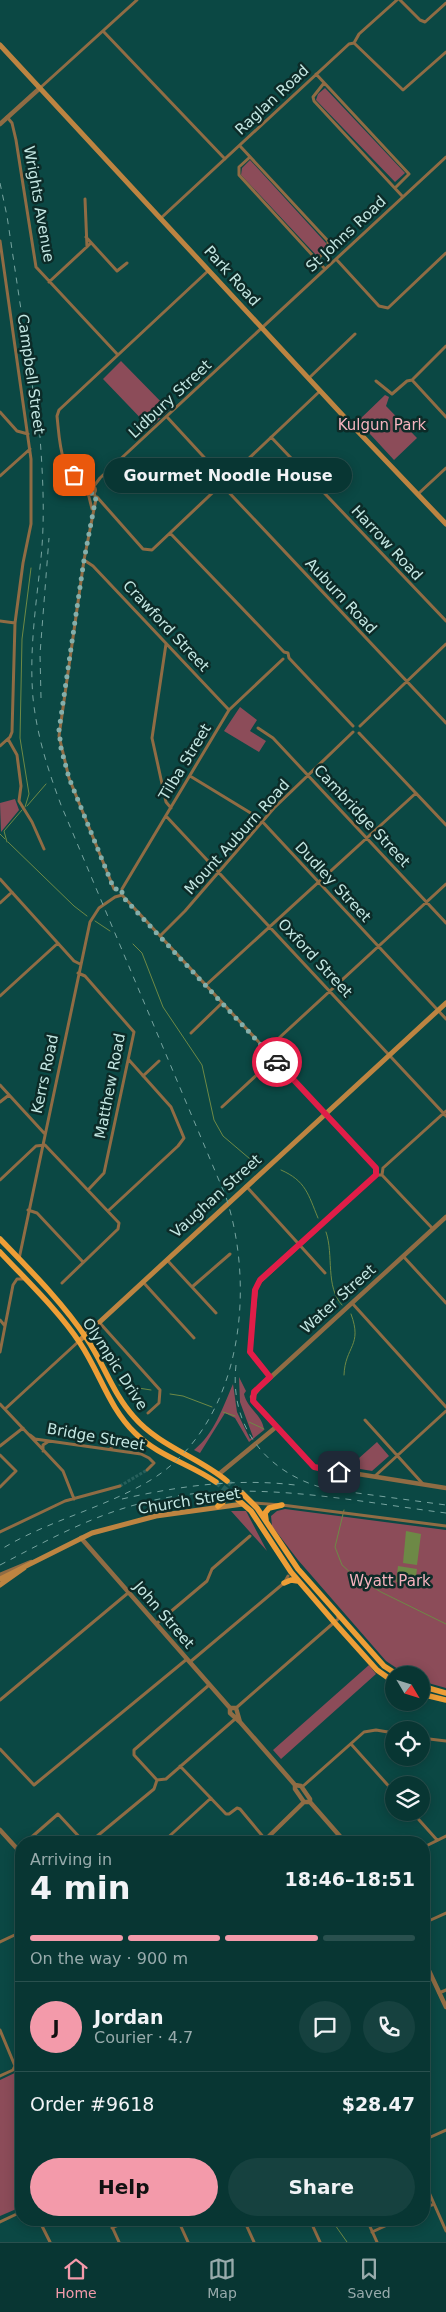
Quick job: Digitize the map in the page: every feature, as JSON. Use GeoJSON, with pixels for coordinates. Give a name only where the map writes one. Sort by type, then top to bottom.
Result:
{"type":"FeatureCollection","features":[{"type":"Feature","properties":{"kind":"highway","name":"Olympic Drive"},"geometry":{"type":"LineString","coordinates":[[0,1239],[85,1335],[117,1394],[134,1418],[158,1438],[228,1481]]}},
{"type":"Feature","properties":{"kind":"highway","name":"Olympic Drive"},"geometry":{"type":"LineString","coordinates":[[0,1252],[79,1341],[114,1406],[129,1427],[159,1452],[216,1482]]}},
{"type":"Feature","properties":{"kind":"highway"},"geometry":{"type":"LineString","coordinates":[[12,1265],[19,1259]]}},
{"type":"Feature","properties":{"kind":"highway"},"geometry":{"type":"LineString","coordinates":[[242,1493],[254,1504],[298,1568],[385,1667]]}},
{"type":"Feature","properties":{"kind":"highway"},"geometry":{"type":"LineString","coordinates":[[218,1506],[228,1494],[244,1504],[300,1582],[377,1670],[385,1676]]}},
{"type":"Feature","properties":{"kind":"highway","name":"Church Street"},"geometry":{"type":"LineString","coordinates":[[244,1504],[254,1504]]}},
{"type":"Feature","properties":{"kind":"highway"},"geometry":{"type":"LineString","coordinates":[[252,1513],[254,1504]]}},
{"type":"Feature","properties":{"kind":"highway"},"geometry":{"type":"LineString","coordinates":[[267,1522],[266,1510],[272,1506],[282,1505]]}},
{"type":"Feature","properties":{"kind":"highway"},"geometry":{"type":"LineString","coordinates":[[284,1583],[293,1579],[300,1582]]}},
{"type":"Feature","properties":{"kind":"highway"},"geometry":{"type":"LineString","coordinates":[[430,1689],[446,1693]]}},
{"type":"Feature","properties":{"kind":"highway"},"geometry":{"type":"LineString","coordinates":[[430,1696],[446,1700]]}},
{"type":"Feature","properties":{"kind":"main road","name":"Park Road"},"geometry":{"type":"LineString","coordinates":[[0,45],[262,329],[446,524]]}},
{"type":"Feature","properties":{"kind":"main road","name":"Vaughan Street"},"geometry":{"type":"LineString","coordinates":[[79,1341],[101,1324],[166,1259],[446,1003]]}},
{"type":"Feature","properties":{"kind":"main road","name":"Church Street"},"geometry":{"type":"LineString","coordinates":[[32,1562],[81,1538],[156,1516],[218,1506],[244,1504]]}},
{"type":"Feature","properties":{"kind":"main road"},"geometry":{"type":"LineString","coordinates":[[0,1582],[32,1562]]}},
{"type":"Feature","properties":{"kind":"main road"},"geometry":{"type":"LineString","coordinates":[[0,1582],[32,1562]]}},
{"type":"Feature","properties":{"kind":"street"},"geometry":{"type":"LineString","coordinates":[[0,124],[137,0]]}},
{"type":"Feature","properties":{"kind":"street"},"geometry":{"type":"LineString","coordinates":[[398,0],[420,20],[425,22],[446,2]]}},
{"type":"Feature","properties":{"kind":"street","name":"Raglan Road"},"geometry":{"type":"LineString","coordinates":[[161,218],[349,44],[354,43],[360,34],[398,0]]}},
{"type":"Feature","properties":{"kind":"street"},"geometry":{"type":"LineString","coordinates":[[103,31],[225,159]]}},
{"type":"Feature","properties":{"kind":"street"},"geometry":{"type":"LineString","coordinates":[[354,43],[403,90],[446,52]]}},
{"type":"Feature","properties":{"kind":"street"},"geometry":{"type":"LineString","coordinates":[[316,74],[409,174],[395,188]]}},
{"type":"Feature","properties":{"kind":"street"},"geometry":{"type":"LineString","coordinates":[[324,83],[315,93],[313,97],[314,102],[403,197]]}},
{"type":"Feature","properties":{"kind":"street","name":"Wrights Avenue"},"geometry":{"type":"LineString","coordinates":[[8,117],[12,122],[16,140],[35,264],[49,282],[118,355]]}},
{"type":"Feature","properties":{"kind":"street"},"geometry":{"type":"LineString","coordinates":[[240,146],[328,241],[328,248],[317,260]]}},
{"type":"Feature","properties":{"kind":"street"},"geometry":{"type":"LineString","coordinates":[[250,157],[239,167],[239,175],[325,269]]}},
{"type":"Feature","properties":{"kind":"street","name":"St Johns Road"},"geometry":{"type":"LineString","coordinates":[[262,329],[446,157]]}},
{"type":"Feature","properties":{"kind":"street"},"geometry":{"type":"LineString","coordinates":[[85,199],[87,247]]}},
{"type":"Feature","properties":{"kind":"street"},"geometry":{"type":"LineString","coordinates":[[86,237],[117,271],[127,263]]}},
{"type":"Feature","properties":{"kind":"street","name":"Campbell Street"},"geometry":{"type":"LineString","coordinates":[[0,241],[30,449],[31,524],[23,563],[15,623],[12,732],[8,738]]}},
{"type":"Feature","properties":{"kind":"street"},"geometry":{"type":"LineString","coordinates":[[49,282],[91,243]]}},
{"type":"Feature","properties":{"kind":"street"},"geometry":{"type":"LineString","coordinates":[[336,259],[379,306],[388,308],[446,253]]}},
{"type":"Feature","properties":{"kind":"street"},"geometry":{"type":"LineString","coordinates":[[94,508],[87,488],[62,461],[57,413],[209,270]]}},
{"type":"Feature","properties":{"kind":"street","name":"Lidbury Street"},"geometry":{"type":"LineString","coordinates":[[94,486],[100,478],[262,329]]}},
{"type":"Feature","properties":{"kind":"street"},"geometry":{"type":"LineString","coordinates":[[309,379],[355,334]]}},
{"type":"Feature","properties":{"kind":"street"},"geometry":{"type":"LineString","coordinates":[[376,381],[392,394],[412,380],[446,346]]}},
{"type":"Feature","properties":{"kind":"street"},"geometry":{"type":"LineString","coordinates":[[412,380],[446,417]]}},
{"type":"Feature","properties":{"kind":"street"},"geometry":{"type":"LineString","coordinates":[[88,493],[95,495],[145,550],[152,550],[320,390]]}},
{"type":"Feature","properties":{"kind":"street"},"geometry":{"type":"LineString","coordinates":[[0,412],[21,434],[28,434]]}},
{"type":"Feature","properties":{"kind":"street"},"geometry":{"type":"LineString","coordinates":[[167,417],[225,480]]}},
{"type":"Feature","properties":{"kind":"street","name":"Harrow Road"},"geometry":{"type":"LineString","coordinates":[[271,437],[446,621]]}},
{"type":"Feature","properties":{"kind":"street"},"geometry":{"type":"LineString","coordinates":[[0,476],[30,449]]}},
{"type":"Feature","properties":{"kind":"street"},"geometry":{"type":"LineString","coordinates":[[418,494],[446,468]]}},
{"type":"Feature","properties":{"kind":"street","name":"Auburn Road"},"geometry":{"type":"LineString","coordinates":[[221,484],[446,723]]}},
{"type":"Feature","properties":{"kind":"street"},"geometry":{"type":"LineString","coordinates":[[87,488],[90,485],[94,486],[94,508],[84,560],[59,736],[69,778],[114,889],[113,893],[115,897],[122,896]]}},
{"type":"Feature","properties":{"kind":"street"},"geometry":{"type":"LineString","coordinates":[[94,508],[98,505],[106,508]]}},
{"type":"Feature","properties":{"kind":"street"},"geometry":{"type":"LineString","coordinates":[[170,533],[284,652],[289,654],[289,658],[353,726],[353,732],[359,733],[446,825]]}},
{"type":"Feature","properties":{"kind":"street","name":"Crawford Street"},"geometry":{"type":"LineString","coordinates":[[84,560],[93,566],[229,710]]}},
{"type":"Feature","properties":{"kind":"street"},"geometry":{"type":"LineString","coordinates":[[0,621],[15,623]]}},
{"type":"Feature","properties":{"kind":"street"},"geometry":{"type":"LineString","coordinates":[[166,644],[152,738],[166,802],[171,808]]}},
{"type":"Feature","properties":{"kind":"street"},"geometry":{"type":"LineString","coordinates":[[359,733],[360,726],[446,644]]}},
{"type":"Feature","properties":{"kind":"street"},"geometry":{"type":"LineString","coordinates":[[284,652],[282,659],[289,658]]}},
{"type":"Feature","properties":{"kind":"street","name":"Tilba Street"},"geometry":{"type":"LineString","coordinates":[[122,889],[229,710],[282,659]]}},
{"type":"Feature","properties":{"kind":"street"},"geometry":{"type":"LineString","coordinates":[[353,726],[360,726]]}},
{"type":"Feature","properties":{"kind":"street","name":"Cambridge Street"},"geometry":{"type":"LineString","coordinates":[[258,728],[272,738],[308,775],[446,923]]}},
{"type":"Feature","properties":{"kind":"street","name":"Mount Auburn Road"},"geometry":{"type":"LineString","coordinates":[[160,936],[185,912],[262,821],[353,732]]}},
{"type":"Feature","properties":{"kind":"street"},"geometry":{"type":"LineString","coordinates":[[0,746],[8,738],[17,755],[21,786],[19,801],[32,822],[44,849]]}},
{"type":"Feature","properties":{"kind":"street","name":"Dudley Street"},"geometry":{"type":"LineString","coordinates":[[190,776],[262,821],[446,1019]]}},
{"type":"Feature","properties":{"kind":"street"},"geometry":{"type":"LineString","coordinates":[[206,985],[416,793]]}},
{"type":"Feature","properties":{"kind":"street","name":"Oxford Street"},"geometry":{"type":"LineString","coordinates":[[166,816],[445,1113]]}},
{"type":"Feature","properties":{"kind":"street"},"geometry":{"type":"LineString","coordinates":[[0,878],[74,961],[80,964]]}},
{"type":"Feature","properties":{"kind":"street"},"geometry":{"type":"LineString","coordinates":[[266,1050],[446,884]]}},
{"type":"Feature","properties":{"kind":"street"},"geometry":{"type":"LineString","coordinates":[[114,889],[122,889],[122,896],[376,1168],[376,1175]]}},
{"type":"Feature","properties":{"kind":"street"},"geometry":{"type":"LineString","coordinates":[[0,903],[12,892]]}},
{"type":"Feature","properties":{"kind":"street","name":"Kerrs Road"},"geometry":{"type":"LineString","coordinates":[[19,1259],[91,918],[99,908],[115,897]]}},
{"type":"Feature","properties":{"kind":"street"},"geometry":{"type":"LineString","coordinates":[[0,996],[58,943]]}},
{"type":"Feature","properties":{"kind":"street","name":"Matthew Road"},"geometry":{"type":"LineString","coordinates":[[78,973],[85,976],[133,1029],[104,1172],[88,1190]]}},
{"type":"Feature","properties":{"kind":"street"},"geometry":{"type":"LineString","coordinates":[[191,1033],[222,1003]]}},
{"type":"Feature","properties":{"kind":"street"},"geometry":{"type":"LineString","coordinates":[[222,1107],[274,1059]]}},
{"type":"Feature","properties":{"kind":"street"},"geometry":{"type":"LineString","coordinates":[[108,1211],[184,1140],[184,1135],[174,1110],[128,1060]]}},
{"type":"Feature","properties":{"kind":"street"},"geometry":{"type":"LineString","coordinates":[[143,1076],[159,1061]]}},
{"type":"Feature","properties":{"kind":"street"},"geometry":{"type":"LineString","coordinates":[[0,1085],[45,1134]]}},
{"type":"Feature","properties":{"kind":"street"},"geometry":{"type":"LineString","coordinates":[[0,1102],[9,1095]]}},
{"type":"Feature","properties":{"kind":"street"},"geometry":{"type":"LineString","coordinates":[[382,1175],[383,1168],[445,1113]]}},
{"type":"Feature","properties":{"kind":"street"},"geometry":{"type":"LineString","coordinates":[[0,1180],[36,1146],[43,1144],[108,1211],[119,1226],[62,1282]]}},
{"type":"Feature","properties":{"kind":"street"},"geometry":{"type":"LineString","coordinates":[[376,1168],[383,1168]]}},
{"type":"Feature","properties":{"kind":"street"},"geometry":{"type":"LineString","coordinates":[[270,1377],[250,1352],[255,1290],[260,1280],[376,1175],[382,1175],[433,1229]]}},
{"type":"Feature","properties":{"kind":"street"},"geometry":{"type":"LineString","coordinates":[[246,1186],[324,1273]]}},
{"type":"Feature","properties":{"kind":"street"},"geometry":{"type":"LineString","coordinates":[[28,1210],[37,1213],[83,1262]]}},
{"type":"Feature","properties":{"kind":"street","name":"Water Street"},"geometry":{"type":"LineString","coordinates":[[276,1427],[253,1401],[254,1392],[433,1229],[445,1221]]}},
{"type":"Feature","properties":{"kind":"street"},"geometry":{"type":"LineString","coordinates":[[192,1287],[230,1254]]}},
{"type":"Feature","properties":{"kind":"street"},"geometry":{"type":"LineString","coordinates":[[403,1256],[446,1303]]}},
{"type":"Feature","properties":{"kind":"street"},"geometry":{"type":"LineString","coordinates":[[166,1259],[216,1313]]}},
{"type":"Feature","properties":{"kind":"street"},"geometry":{"type":"LineString","coordinates":[[0,1352],[12,1291],[17,1279],[23,1278],[27,1281]]}},
{"type":"Feature","properties":{"kind":"street"},"geometry":{"type":"LineString","coordinates":[[143,1281],[194,1338]]}},
{"type":"Feature","properties":{"kind":"street"},"geometry":{"type":"LineString","coordinates":[[352,1303],[446,1409],[372,1478]]}},
{"type":"Feature","properties":{"kind":"street"},"geometry":{"type":"LineString","coordinates":[[0,1320],[6,1326]]}},
{"type":"Feature","properties":{"kind":"street"},"geometry":{"type":"LineString","coordinates":[[101,1324],[158,1387],[161,1396],[159,1403],[148,1413]]}},
{"type":"Feature","properties":{"kind":"street","name":"Vaughan Street"},"geometry":{"type":"LineString","coordinates":[[5,1409],[79,1341]]}},
{"type":"Feature","properties":{"kind":"street"},"geometry":{"type":"LineString","coordinates":[[0,1404],[66,1475],[74,1498]]}},
{"type":"Feature","properties":{"kind":"street"},"geometry":{"type":"LineString","coordinates":[[365,1420],[423,1485]]}},
{"type":"Feature","properties":{"kind":"street"},"geometry":{"type":"LineString","coordinates":[[219,1474],[276,1427],[314,1467],[372,1478],[446,1488]]}},
{"type":"Feature","properties":{"kind":"street"},"geometry":{"type":"LineString","coordinates":[[0,1446],[23,1428]]}},
{"type":"Feature","properties":{"kind":"street","name":"Bridge Street"},"geometry":{"type":"LineString","coordinates":[[30,1436],[35,1439],[110,1448],[147,1456],[153,1462],[152,1466],[147,1470]]}},
{"type":"Feature","properties":{"kind":"street"},"geometry":{"type":"LineString","coordinates":[[110,1448],[121,1438]]}},
{"type":"Feature","properties":{"kind":"street"},"geometry":{"type":"LineString","coordinates":[[43,1452],[44,1443],[50,1440]]}},
{"type":"Feature","properties":{"kind":"street"},"geometry":{"type":"LineString","coordinates":[[0,1455],[16,1471],[0,1486]]}},
{"type":"Feature","properties":{"kind":"street"},"geometry":{"type":"LineString","coordinates":[[0,1531],[74,1498],[120,1486]]}},
{"type":"Feature","properties":{"kind":"street","name":"Church Street"},"geometry":{"type":"LineString","coordinates":[[254,1504],[282,1505],[446,1526]]}},
{"type":"Feature","properties":{"kind":"street"},"geometry":{"type":"LineString","coordinates":[[156,1624],[207,1581],[212,1569],[250,1536]]}},
{"type":"Feature","properties":{"kind":"street","name":"John Street"},"geometry":{"type":"LineString","coordinates":[[81,1538],[209,1685],[234,1709],[240,1722],[295,1785],[295,1789],[307,1802]]}},
{"type":"Feature","properties":{"kind":"street"},"geometry":{"type":"LineString","coordinates":[[0,1575],[32,1562]]}},
{"type":"Feature","properties":{"kind":"street"},"geometry":{"type":"LineString","coordinates":[[0,1749],[34,1786],[284,1583],[288,1576]]}},
{"type":"Feature","properties":{"kind":"street"},"geometry":{"type":"LineString","coordinates":[[0,1700],[128,1593]]}},
{"type":"Feature","properties":{"kind":"street"},"geometry":{"type":"LineString","coordinates":[[234,1709],[338,1619],[338,1613]]}},
{"type":"Feature","properties":{"kind":"street"},"geometry":{"type":"LineString","coordinates":[[157,1780],[134,1754],[134,1750],[209,1685]]}},
{"type":"Feature","properties":{"kind":"street","name":"John Street"},"geometry":{"type":"LineString","coordinates":[[234,1709],[229,1711],[240,1722]]}},
{"type":"Feature","properties":{"kind":"street"},"geometry":{"type":"LineString","coordinates":[[157,1780],[166,1779],[235,1719]]}},
{"type":"Feature","properties":{"kind":"street"},"geometry":{"type":"LineString","coordinates":[[302,1787],[351,1744],[359,1734],[368,1730],[385,1732]]}},
{"type":"Feature","properties":{"kind":"street"},"geometry":{"type":"LineString","coordinates":[[430,1739],[446,1742]]}},
{"type":"Feature","properties":{"kind":"street"},"geometry":{"type":"LineString","coordinates":[[351,1744],[385,1782]]}},
{"type":"Feature","properties":{"kind":"street"},"geometry":{"type":"LineString","coordinates":[[180,1766],[228,1814],[238,1808],[262,1836]]}},
{"type":"Feature","properties":{"kind":"street"},"geometry":{"type":"LineString","coordinates":[[97,1836],[154,1789],[157,1780]]}},
{"type":"Feature","properties":{"kind":"street"},"geometry":{"type":"LineString","coordinates":[[270,1836],[310,1798],[302,1787],[298,1784],[295,1785]]}},
{"type":"Feature","properties":{"kind":"street"},"geometry":{"type":"LineString","coordinates":[[170,1836],[211,1798]]}},
{"type":"Feature","properties":{"kind":"street"},"geometry":{"type":"LineString","coordinates":[[307,1802],[339,1836]]}},
{"type":"Feature","properties":{"kind":"street"},"geometry":{"type":"LineString","coordinates":[[33,1836],[58,1814],[78,1836]]}},
{"type":"Feature","properties":{"kind":"street"},"geometry":{"type":"LineString","coordinates":[[420,1821],[437,1840]]}},
{"type":"Feature","properties":{"kind":"street"},"geometry":{"type":"LineString","coordinates":[[0,1830],[15,1845]]}},
{"type":"Feature","properties":{"kind":"street"},"geometry":{"type":"LineString","coordinates":[[430,1844],[446,1836]]}},
{"type":"Feature","properties":{"kind":"street"},"geometry":{"type":"LineString","coordinates":[[430,1920],[446,1913]]}},
{"type":"Feature","properties":{"kind":"street"},"geometry":{"type":"LineString","coordinates":[[0,1942],[15,1935]]}},
{"type":"Feature","properties":{"kind":"street"},"geometry":{"type":"LineString","coordinates":[[430,1973],[446,2007]]}},
{"type":"Feature","properties":{"kind":"street"},"geometry":{"type":"LineString","coordinates":[[439,1993],[446,1990]]}},
{"type":"Feature","properties":{"kind":"street"},"geometry":{"type":"LineString","coordinates":[[0,2030],[15,2066],[13,2070],[0,2076]]}},
{"type":"Feature","properties":{"kind":"street"},"geometry":{"type":"LineString","coordinates":[[430,2137],[446,2130]]}},
{"type":"Feature","properties":{"kind":"street"},"geometry":{"type":"LineString","coordinates":[[430,2195],[446,2231]]}},
{"type":"Feature","properties":{"kind":"street"},"geometry":{"type":"LineString","coordinates":[[430,2206],[434,2204]]}},
{"type":"Feature","properties":{"kind":"street"},"geometry":{"type":"LineString","coordinates":[[0,2222],[15,2215]]}},
{"type":"Feature","properties":{"kind":"street"},"geometry":{"type":"LineString","coordinates":[[43,2226],[50,2242]]}},
{"type":"Feature","properties":{"kind":"street"},"geometry":{"type":"LineString","coordinates":[[116,2226],[112,2228],[119,2242]]}},
{"type":"Feature","properties":{"kind":"street"},"geometry":{"type":"LineString","coordinates":[[181,2226],[188,2242]]}},
{"type":"Feature","properties":{"kind":"street"},"geometry":{"type":"LineString","coordinates":[[247,2226],[254,2242]]}},
{"type":"Feature","properties":{"kind":"street"},"geometry":{"type":"LineString","coordinates":[[313,2226],[320,2242]]}},
{"type":"Feature","properties":{"kind":"street"},"geometry":{"type":"LineString","coordinates":[[370,2226],[377,2242]]}},
{"type":"Feature","properties":{"kind":"street"},"geometry":{"type":"LineString","coordinates":[[372,2232],[385,2226]]}},
{"type":"Feature","properties":{"kind":"green space"},"geometry":{"type":"Polygon","coordinates":[[[325,88],[405,173],[395,182],[316,100],[318,94],[325,88]]]}},
{"type":"Feature","properties":{"kind":"green space"},"geometry":{"type":"Polygon","coordinates":[[[250,160],[326,243],[326,247],[319,255],[316,255],[241,175],[242,168],[250,160]]]}},
{"type":"Feature","properties":{"kind":"green space"},"geometry":{"type":"Polygon","coordinates":[[[121,361],[169,410],[150,428],[103,379],[121,361]]]}},
{"type":"Feature","properties":{"kind":"green space","name":"Kulgun Park"},"geometry":{"type":"Polygon","coordinates":[[[385,395],[389,397],[386,406],[417,438],[394,460],[358,421],[385,395]]]}},
{"type":"Feature","properties":{"kind":"green space"},"geometry":{"type":"Polygon","coordinates":[[[240,707],[257,720],[250,731],[266,741],[259,752],[224,731],[240,707]]]}},
{"type":"Feature","properties":{"kind":"green space"},"geometry":{"type":"Polygon","coordinates":[[[15,799],[19,810],[1,832],[0,803],[15,799]]]}},
{"type":"Feature","properties":{"kind":"green space"},"geometry":{"type":"Polygon","coordinates":[[[239,1377],[246,1391],[244,1394],[248,1404],[261,1420],[264,1430],[249,1442],[235,1418],[225,1413],[200,1453],[194,1450],[201,1444],[212,1428],[222,1411],[233,1384],[237,1412],[250,1439],[253,1437],[240,1402],[239,1377]]]}},
{"type":"Feature","properties":{"kind":"green space"},"geometry":{"type":"Polygon","coordinates":[[[377,1442],[389,1456],[372,1471],[349,1467],[377,1442]]]}},
{"type":"Feature","properties":{"kind":"green space","name":"Wyatt Park"},"geometry":{"type":"Polygon","coordinates":[[[285,1509],[446,1530],[446,1688],[430,1684],[430,1666],[394,1666],[386,1661],[298,1560],[272,1526],[271,1516],[277,1511],[285,1509]]]}},
{"type":"Feature","properties":{"kind":"green space"},"geometry":{"type":"Polygon","coordinates":[[[231,1511],[246,1511],[267,1551],[231,1511]]]}},
{"type":"Feature","properties":{"kind":"green space"},"geometry":{"type":"Polygon","coordinates":[[[369,1665],[376,1674],[281,1759],[273,1750],[369,1665]]]}},
{"type":"Feature","properties":{"kind":"green space"},"geometry":{"type":"Polygon","coordinates":[[[15,2073],[15,2210],[0,2216],[0,2080],[15,2073]]]}},
{"type":"Feature","properties":{"kind":"shaded area"},"geometry":{"type":"Polygon","coordinates":[[[406,1531],[421,1534],[417,1565],[403,1563],[406,1531]]]}},
{"type":"Feature","properties":{"kind":"shaded area"},"geometry":{"type":"Polygon","coordinates":[[[398,1566],[417,1569],[415,1584],[396,1582],[398,1566]]]}},
{"type":"Feature","properties":{"kind":"waterway"},"geometry":{"type":"LineString","coordinates":[[25,807],[29,794],[20,738],[22,639],[31,568]]}},
{"type":"Feature","properties":{"kind":"waterway"},"geometry":{"type":"LineString","coordinates":[[27,806],[46,784]]}},
{"type":"Feature","properties":{"kind":"waterway"},"geometry":{"type":"LineString","coordinates":[[7,842],[4,831],[22,810]]}},
{"type":"Feature","properties":{"kind":"waterway"},"geometry":{"type":"LineString","coordinates":[[0,834],[5,839]]}},
{"type":"Feature","properties":{"kind":"waterway"},"geometry":{"type":"LineString","coordinates":[[8,842],[74,906],[87,916]]}},
{"type":"Feature","properties":{"kind":"waterway"},"geometry":{"type":"LineString","coordinates":[[95,921],[110,931]]}},
{"type":"Feature","properties":{"kind":"waterway"},"geometry":{"type":"LineString","coordinates":[[133,944],[142,953],[163,1007],[202,1065],[214,1120],[223,1136],[250,1159],[263,1163]]}},
{"type":"Feature","properties":{"kind":"waterway"},"geometry":{"type":"LineString","coordinates":[[281,1170],[296,1179],[305,1189],[318,1218]]}},
{"type":"Feature","properties":{"kind":"waterway"},"geometry":{"type":"LineString","coordinates":[[326,1232],[333,1289],[342,1305]]}},
{"type":"Feature","properties":{"kind":"waterway"},"geometry":{"type":"LineString","coordinates":[[344,1375],[345,1365],[355,1333],[351,1314]]}},
{"type":"Feature","properties":{"kind":"waterway"},"geometry":{"type":"LineString","coordinates":[[119,1385],[151,1390]]}},
{"type":"Feature","properties":{"kind":"waterway"},"geometry":{"type":"LineString","coordinates":[[170,1394],[183,1396],[212,1407]]}},
{"type":"Feature","properties":{"kind":"waterway"},"geometry":{"type":"LineString","coordinates":[[223,1412],[235,1416]]}},
{"type":"Feature","properties":{"kind":"waterway"},"geometry":{"type":"LineString","coordinates":[[249,1422],[264,1429]]}},
{"type":"Feature","properties":{"kind":"waterway"},"geometry":{"type":"LineString","coordinates":[[344,1510],[335,1547],[342,1565],[352,1574],[381,1592],[446,1624]]}},
{"type":"Feature","properties":{"kind":"waterway"},"geometry":{"type":"LineString","coordinates":[[336,2226],[347,2242]]}},
{"type":"Feature","properties":{"kind":"tunnel"},"geometry":{"type":"LineString","coordinates":[[120,1486],[147,1470]]}},
{"type":"Feature","properties":{"kind":"tunnel"},"geometry":{"type":"LineString","coordinates":[[227,1481],[242,1493]]}},
{"type":"Feature","properties":{"kind":"tunnel"},"geometry":{"type":"LineString","coordinates":[[216,1482],[230,1493]]}},
{"type":"Feature","properties":{"kind":"railway"},"geometry":{"type":"LineString","coordinates":[[0,183],[7,216],[40,437],[43,528],[32,663],[33,698],[40,739],[47,766],[61,805],[226,1197],[235,1233],[240,1272],[240,1311],[234,1351],[223,1388],[207,1423],[184,1453],[154,1478],[136,1488],[38,1530],[0,1550]]}},
{"type":"Feature","properties":{"kind":"railway"},"geometry":{"type":"LineString","coordinates":[[41,698],[40,654],[49,538]]}},
{"type":"Feature","properties":{"kind":"railway"},"geometry":{"type":"LineString","coordinates":[[236,1365],[235,1388],[239,1409],[246,1428],[257,1445],[270,1460],[287,1472],[306,1482],[327,1489]]}},
{"type":"Feature","properties":{"kind":"railway"},"geometry":{"type":"LineString","coordinates":[[122,1499],[208,1484],[252,1482],[295,1485]]}},
{"type":"Feature","properties":{"kind":"railway"},"geometry":{"type":"LineString","coordinates":[[320,1488],[446,1505]]}},
{"type":"Feature","properties":{"kind":"railway"},"geometry":{"type":"LineString","coordinates":[[0,1565],[69,1530],[105,1515],[123,1508],[180,1495],[256,1491],[294,1493],[446,1513]]}},
{"type":"Feature","properties":{"kind":"way so far"},"geometry":{"type":"LineString","coordinates":[[74,475],[87,488],[88,493],[94,493],[96,497],[84,560],[59,730],[64,764],[114,889],[122,889],[122,896],[277,1062]]}},
{"type":"Feature","properties":{"kind":"place","name":"Gourmet Noodle House"},"geometry":{"type":"Point","coordinates":[74,475]}},
{"type":"Feature","properties":{"kind":"route"},"geometry":{"type":"LineString","coordinates":[[277,1062],[376,1168],[374,1171],[376,1175],[260,1280],[255,1290],[250,1352],[252,1357],[270,1377],[252,1394],[252,1399],[314,1467],[339,1472]]}}]}
